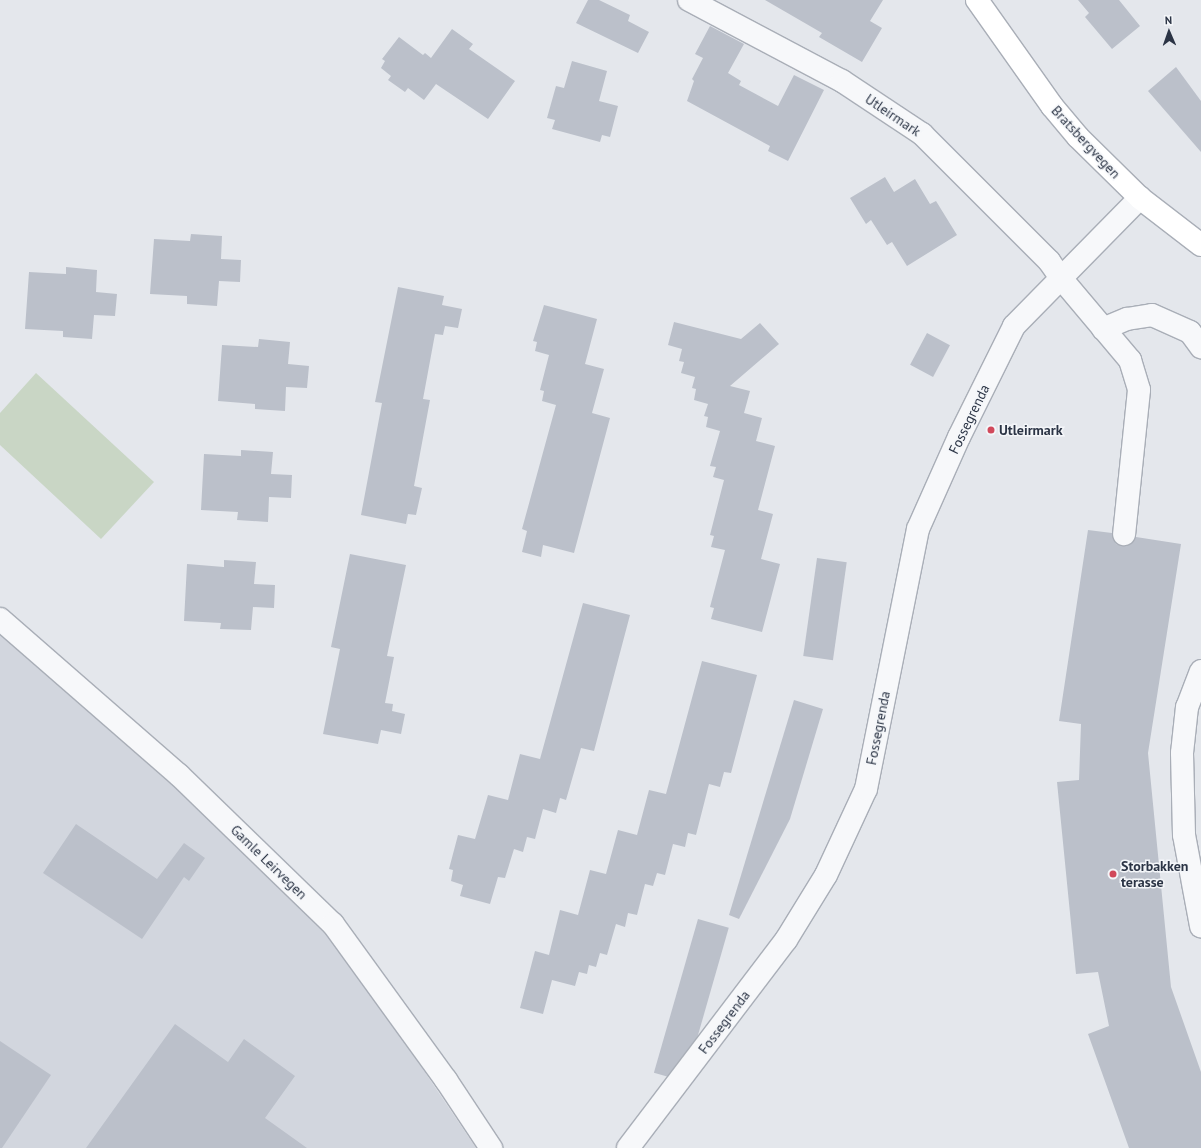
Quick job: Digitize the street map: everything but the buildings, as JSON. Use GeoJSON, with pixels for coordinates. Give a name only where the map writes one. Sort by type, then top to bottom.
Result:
{"type":"FeatureCollection","features":[{"type":"Feature","properties":{"kind":"main road","name":"Bratsbergvegen"},"geometry":{"type":"LineString","coordinates":[[977,0],[1052,106],[1078,137],[1140,198],[1201,246]]}},
{"type":"Feature","properties":{"kind":"street","name":"Utleirmark"},"geometry":{"type":"LineString","coordinates":[[689,0],[842,81],[922,134],[1049,261],[1060,277]]}},
{"type":"Feature","properties":{"kind":"street","name":"Fossegrenda"},"geometry":{"type":"LineString","coordinates":[[628,1148],[786,940],[826,875],[866,789],[918,529],[959,437],[1014,326],[1060,277],[1140,198]]}},
{"type":"Feature","properties":{"kind":"street"},"geometry":{"type":"LineString","coordinates":[[1060,277],[1130,360],[1139,390],[1124,534]]}},
{"type":"Feature","properties":{"kind":"street"},"geometry":{"type":"LineString","coordinates":[[1103,329],[1127,319],[1152,315],[1190,332],[1201,346]]}},
{"type":"Feature","properties":{"kind":"street","name":"Gamle Leirvegen"},"geometry":{"type":"LineString","coordinates":[[0,619],[179,775],[333,924],[446,1080],[491,1148]]}},
{"type":"Feature","properties":{"kind":"street"},"geometry":{"type":"LineString","coordinates":[[1201,671],[1187,707],[1182,753],[1184,834],[1201,926]]}},
{"type":"Feature","properties":{"kind":"shaded area"},"geometry":{"type":"Polygon","coordinates":[[[0,615],[331,933],[476,1148],[0,1148],[0,615]]]}},
{"type":"Feature","properties":{"kind":"green space"},"geometry":{"type":"Polygon","coordinates":[[[36,373],[154,482],[101,539],[0,445],[0,413],[36,373]]]}},
{"type":"Feature","properties":{"kind":"place","name":"Utleirmark"},"geometry":{"type":"Point","coordinates":[991,430]}},
{"type":"Feature","properties":{"kind":"place","name":"Storbakken terasse"},"geometry":{"type":"Point","coordinates":[1113,874]}}]}
